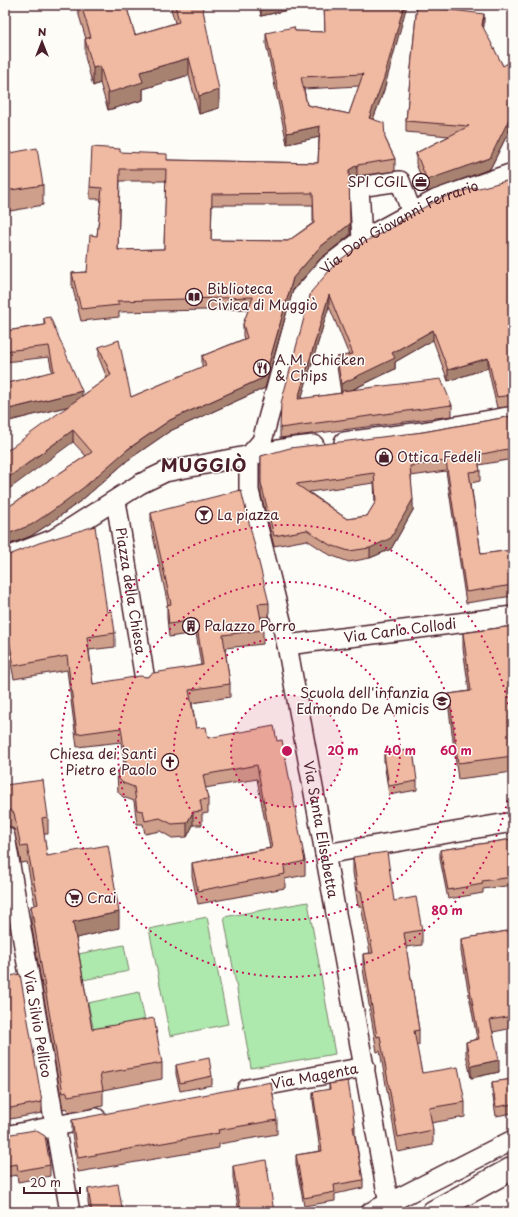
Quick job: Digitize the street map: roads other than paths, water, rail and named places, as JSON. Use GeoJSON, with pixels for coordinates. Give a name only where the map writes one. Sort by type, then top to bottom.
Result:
{"type":"FeatureCollection","features":[{"type":"Feature","properties":{"kind":"main road"},"geometry":{"type":"LineString","coordinates":[[433,1212],[513,1168]]}},
{"type":"Feature","properties":{"kind":"street","name":"Via Don Giovanni Ferrario"},"geometry":{"type":"LineString","coordinates":[[249,456],[262,441],[301,297],[328,266],[362,240],[437,199],[512,174]]}},
{"type":"Feature","properties":{"kind":"street"},"geometry":{"type":"LineString","coordinates":[[362,240],[359,187],[400,181],[412,212]]}},
{"type":"Feature","properties":{"kind":"street"},"geometry":{"type":"LineString","coordinates":[[5,558],[54,539],[140,484],[165,472],[288,448],[422,432],[513,416]]}},
{"type":"Feature","properties":{"kind":"street","name":"Via Santa Elisabetta"},"geometry":{"type":"LineString","coordinates":[[249,456],[249,491],[287,645],[390,1204]]}},
{"type":"Feature","properties":{"kind":"street","name":"Piazza della Chiesa"},"geometry":{"type":"LineString","coordinates":[[116,500],[145,680]]}},
{"type":"Feature","properties":{"kind":"street","name":"Via Carlo Collodi"},"geometry":{"type":"LineString","coordinates":[[287,645],[513,616]]}},
{"type":"Feature","properties":{"kind":"street"},"geometry":{"type":"LineString","coordinates":[[325,854],[513,822]]}},
{"type":"Feature","properties":{"kind":"street","name":"Via Silvio Pellico"},"geometry":{"type":"LineString","coordinates":[[5,836],[70,1212]]}},
{"type":"Feature","properties":{"kind":"street","name":"Via Magenta"},"geometry":{"type":"LineString","coordinates":[[232,1092],[365,1067]]}},
{"type":"Feature","properties":{"kind":"street"},"geometry":{"type":"LineString","coordinates":[[5,1136],[115,1114]]}},
{"type":"Feature","properties":{"kind":"street"},"geometry":{"type":"LineString","coordinates":[[371,1212],[390,1204],[513,1140]]}},
{"type":"Feature","properties":{"kind":"place","name":"SPI CGIL"},"geometry":{"type":"Point","coordinates":[421,182]}},
{"type":"Feature","properties":{"kind":"place","name":"Biblioteca Civica di Muggiò"},"geometry":{"type":"Point","coordinates":[194,297]}},
{"type":"Feature","properties":{"kind":"place","name":"A.M. Chicken & Chips"},"geometry":{"type":"Point","coordinates":[262,368]}},
{"type":"Feature","properties":{"kind":"place","name":"Ottica Fedeli"},"geometry":{"type":"Point","coordinates":[384,457]}},
{"type":"Feature","properties":{"kind":"place","name":"La piazza"},"geometry":{"type":"Point","coordinates":[204,515]}},
{"type":"Feature","properties":{"kind":"place","name":"Palazzo Porro"},"geometry":{"type":"Point","coordinates":[191,626]}},
{"type":"Feature","properties":{"kind":"place","name":"Scuola dell'infanzia Edmondo De Amicis"},"geometry":{"type":"Point","coordinates":[442,701]}},
{"type":"Feature","properties":{"kind":"place","name":"Chiesa dei Santi Pietro e Paolo"},"geometry":{"type":"Point","coordinates":[170,762]}},
{"type":"Feature","properties":{"kind":"place","name":"Crai"},"geometry":{"type":"Point","coordinates":[74,898]}},
{"type":"Feature","properties":{"kind":"district","name":"MUGGIÒ"},"geometry":{"type":"Point","coordinates":[204,466]}}]}
